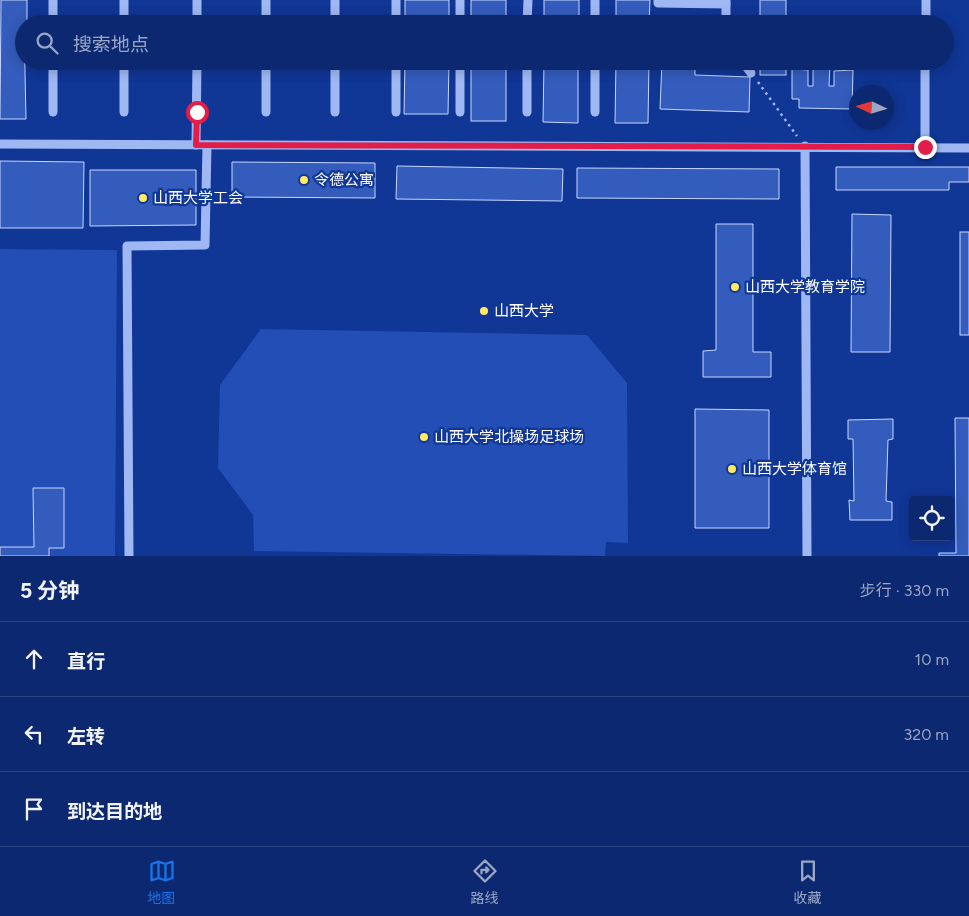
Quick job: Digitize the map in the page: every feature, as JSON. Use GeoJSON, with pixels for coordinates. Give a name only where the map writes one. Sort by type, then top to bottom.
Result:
{"type":"FeatureCollection","features":[{"type":"Feature","properties":{"kind":"street"},"geometry":{"type":"LineString","coordinates":[[53,0],[53,15]]}},
{"type":"Feature","properties":{"kind":"street"},"geometry":{"type":"LineString","coordinates":[[124,0],[124,15]]}},
{"type":"Feature","properties":{"kind":"street"},"geometry":{"type":"LineString","coordinates":[[197,0],[197,15]]}},
{"type":"Feature","properties":{"kind":"street"},"geometry":{"type":"LineString","coordinates":[[266,0],[266,15]]}},
{"type":"Feature","properties":{"kind":"street"},"geometry":{"type":"LineString","coordinates":[[335,0],[335,15]]}},
{"type":"Feature","properties":{"kind":"street"},"geometry":{"type":"LineString","coordinates":[[396,0],[396,15]]}},
{"type":"Feature","properties":{"kind":"street"},"geometry":{"type":"LineString","coordinates":[[460,0],[460,15]]}},
{"type":"Feature","properties":{"kind":"street"},"geometry":{"type":"LineString","coordinates":[[528,0],[528,15]]}},
{"type":"Feature","properties":{"kind":"street"},"geometry":{"type":"LineString","coordinates":[[595,0],[595,15]]}},
{"type":"Feature","properties":{"kind":"street"},"geometry":{"type":"LineString","coordinates":[[658,0],[658,3],[726,2],[726,15]]}},
{"type":"Feature","properties":{"kind":"street"},"geometry":{"type":"LineString","coordinates":[[926,0],[926,15]]}},
{"type":"Feature","properties":{"kind":"street"},"geometry":{"type":"LineString","coordinates":[[53,70],[53,112]]}},
{"type":"Feature","properties":{"kind":"street"},"geometry":{"type":"LineString","coordinates":[[124,70],[124,112]]}},
{"type":"Feature","properties":{"kind":"street"},"geometry":{"type":"LineString","coordinates":[[196,145],[197,70]]}},
{"type":"Feature","properties":{"kind":"street"},"geometry":{"type":"LineString","coordinates":[[266,70],[266,112]]}},
{"type":"Feature","properties":{"kind":"street"},"geometry":{"type":"LineString","coordinates":[[335,70],[335,112]]}},
{"type":"Feature","properties":{"kind":"street"},"geometry":{"type":"LineString","coordinates":[[396,70],[396,112]]}},
{"type":"Feature","properties":{"kind":"street"},"geometry":{"type":"LineString","coordinates":[[460,70],[460,112]]}},
{"type":"Feature","properties":{"kind":"street"},"geometry":{"type":"LineString","coordinates":[[527,70],[527,112]]}},
{"type":"Feature","properties":{"kind":"street"},"geometry":{"type":"LineString","coordinates":[[595,70],[595,112]]}},
{"type":"Feature","properties":{"kind":"street"},"geometry":{"type":"LineString","coordinates":[[925,70],[925,147]]}},
{"type":"Feature","properties":{"kind":"street"},"geometry":{"type":"LineString","coordinates":[[0,144],[969,148]]}},
{"type":"Feature","properties":{"kind":"street"},"geometry":{"type":"LineString","coordinates":[[129,556],[127,246],[205,245],[207,145]]}},
{"type":"Feature","properties":{"kind":"street"},"geometry":{"type":"LineString","coordinates":[[805,146],[807,556]]}},
{"type":"Feature","properties":{"kind":"path"},"geometry":{"type":"LineString","coordinates":[[751,73],[805,146]]}},
{"type":"Feature","properties":{"kind":"shaded area"},"geometry":{"type":"Polygon","coordinates":[[[0,249],[117,250],[115,556],[49,556],[49,548],[64,548],[63,488],[33,488],[34,547],[0,547],[0,249]]]}},
{"type":"Feature","properties":{"kind":"shaded area"},"geometry":{"type":"Polygon","coordinates":[[[261,329],[587,335],[627,383],[628,543],[606,542],[605,556],[254,551],[253,515],[218,468],[220,385],[261,329]]]}},
{"type":"Feature","properties":{"kind":"building"},"geometry":{"type":"Polygon","coordinates":[[[1,0],[27,0],[27,15],[15,15],[15,70],[25,70],[26,119],[0,119],[1,0]]]}},
{"type":"Feature","properties":{"kind":"building"},"geometry":{"type":"Polygon","coordinates":[[[405,0],[449,0],[449,15],[405,15],[405,0]]]}},
{"type":"Feature","properties":{"kind":"building"},"geometry":{"type":"Polygon","coordinates":[[[471,0],[506,0],[506,15],[471,15],[471,0]]]}},
{"type":"Feature","properties":{"kind":"building"},"geometry":{"type":"Polygon","coordinates":[[[544,0],[579,0],[579,15],[544,15],[544,0]]]}},
{"type":"Feature","properties":{"kind":"building"},"geometry":{"type":"Polygon","coordinates":[[[616,0],[650,0],[649,15],[616,15],[616,0]]]}},
{"type":"Feature","properties":{"kind":"building"},"geometry":{"type":"Polygon","coordinates":[[[760,0],[786,0],[786,15],[760,15],[760,0]]]}},
{"type":"Feature","properties":{"kind":"building"},"geometry":{"type":"Polygon","coordinates":[[[405,70],[449,70],[448,114],[404,114],[405,70]]]}},
{"type":"Feature","properties":{"kind":"building"},"geometry":{"type":"Polygon","coordinates":[[[471,70],[506,70],[506,121],[471,121],[471,70]]]}},
{"type":"Feature","properties":{"kind":"building"},"geometry":{"type":"Polygon","coordinates":[[[544,70],[578,70],[578,123],[543,122],[544,70]]]}},
{"type":"Feature","properties":{"kind":"building"},"geometry":{"type":"Polygon","coordinates":[[[616,70],[649,70],[648,123],[615,123],[616,70]]]}},
{"type":"Feature","properties":{"kind":"building"},"geometry":{"type":"Polygon","coordinates":[[[662,70],[695,70],[695,75],[750,77],[749,112],[660,109],[662,70]]]}},
{"type":"Feature","properties":{"kind":"building"},"geometry":{"type":"Polygon","coordinates":[[[760,70],[786,70],[786,75],[760,75],[760,70]]]}},
{"type":"Feature","properties":{"kind":"building"},"geometry":{"type":"Polygon","coordinates":[[[792,70],[808,70],[808,86],[813,86],[813,70],[830,70],[829,86],[834,86],[834,71],[853,70],[853,85],[849,85],[849,109],[799,108],[799,99],[792,99],[792,70]]]}},
{"type":"Feature","properties":{"kind":"building"},"geometry":{"type":"Polygon","coordinates":[[[0,161],[84,162],[83,228],[0,228],[0,161]]]}},
{"type":"Feature","properties":{"kind":"building","name":"令德公寓"},"geometry":{"type":"Polygon","coordinates":[[[232,162],[375,163],[375,198],[232,197],[232,162]]]}},
{"type":"Feature","properties":{"kind":"building"},"geometry":{"type":"Polygon","coordinates":[[[397,166],[563,169],[562,201],[396,199],[397,166]]]}},
{"type":"Feature","properties":{"kind":"building"},"geometry":{"type":"Polygon","coordinates":[[[836,167],[969,167],[969,182],[949,182],[949,190],[836,190],[836,167]]]}},
{"type":"Feature","properties":{"kind":"building"},"geometry":{"type":"Polygon","coordinates":[[[577,168],[779,169],[779,199],[577,198],[577,168]]]}},
{"type":"Feature","properties":{"kind":"building","name":"山西大学工会"},"geometry":{"type":"Polygon","coordinates":[[[90,170],[196,170],[196,225],[90,226],[90,170]]]}},
{"type":"Feature","properties":{"kind":"building"},"geometry":{"type":"Polygon","coordinates":[[[852,214],[891,215],[890,352],[851,352],[852,214]]]}},
{"type":"Feature","properties":{"kind":"building","name":"山西大学教育学院"},"geometry":{"type":"Polygon","coordinates":[[[716,224],[753,224],[753,352],[771,352],[771,377],[703,377],[703,351],[716,350],[716,224]]]}},
{"type":"Feature","properties":{"kind":"building"},"geometry":{"type":"Polygon","coordinates":[[[960,232],[969,232],[969,335],[960,335],[960,232]]]}},
{"type":"Feature","properties":{"kind":"building","name":"山西大学体育馆"},"geometry":{"type":"Polygon","coordinates":[[[695,409],[769,410],[769,528],[695,528],[695,409]]]}},
{"type":"Feature","properties":{"kind":"building"},"geometry":{"type":"Polygon","coordinates":[[[955,418],[969,418],[969,556],[939,556],[939,553],[956,553],[955,418]]]}},
{"type":"Feature","properties":{"kind":"building"},"geometry":{"type":"Polygon","coordinates":[[[893,419],[893,439],[888,440],[886,501],[892,502],[892,520],[850,520],[849,500],[854,501],[853,439],[848,439],[848,420],[893,419]]]}},
{"type":"Feature","properties":{"kind":"building"},"geometry":{"type":"Polygon","coordinates":[[[33,488],[64,488],[64,548],[49,548],[49,556],[0,556],[0,547],[34,547],[33,488]]]}},
{"type":"Feature","properties":{"kind":"place","name":"令德公寓"},"geometry":{"type":"Point","coordinates":[304,180]}},
{"type":"Feature","properties":{"kind":"place","name":"山西大学工会"},"geometry":{"type":"Point","coordinates":[143,198]}},
{"type":"Feature","properties":{"kind":"place","name":"山西大学教育学院"},"geometry":{"type":"Point","coordinates":[735,287]}},
{"type":"Feature","properties":{"kind":"place","name":"山西大学"},"geometry":{"type":"Point","coordinates":[484,311]}},
{"type":"Feature","properties":{"kind":"place","name":"山西大学北操场足球场"},"geometry":{"type":"Point","coordinates":[424,437]}},
{"type":"Feature","properties":{"kind":"place","name":"山西大学体育馆"},"geometry":{"type":"Point","coordinates":[732,469]}},
{"type":"Feature","properties":{"kind":"route"},"geometry":{"type":"LineString","coordinates":[[197,112],[196,145],[925,147]]}}]}
